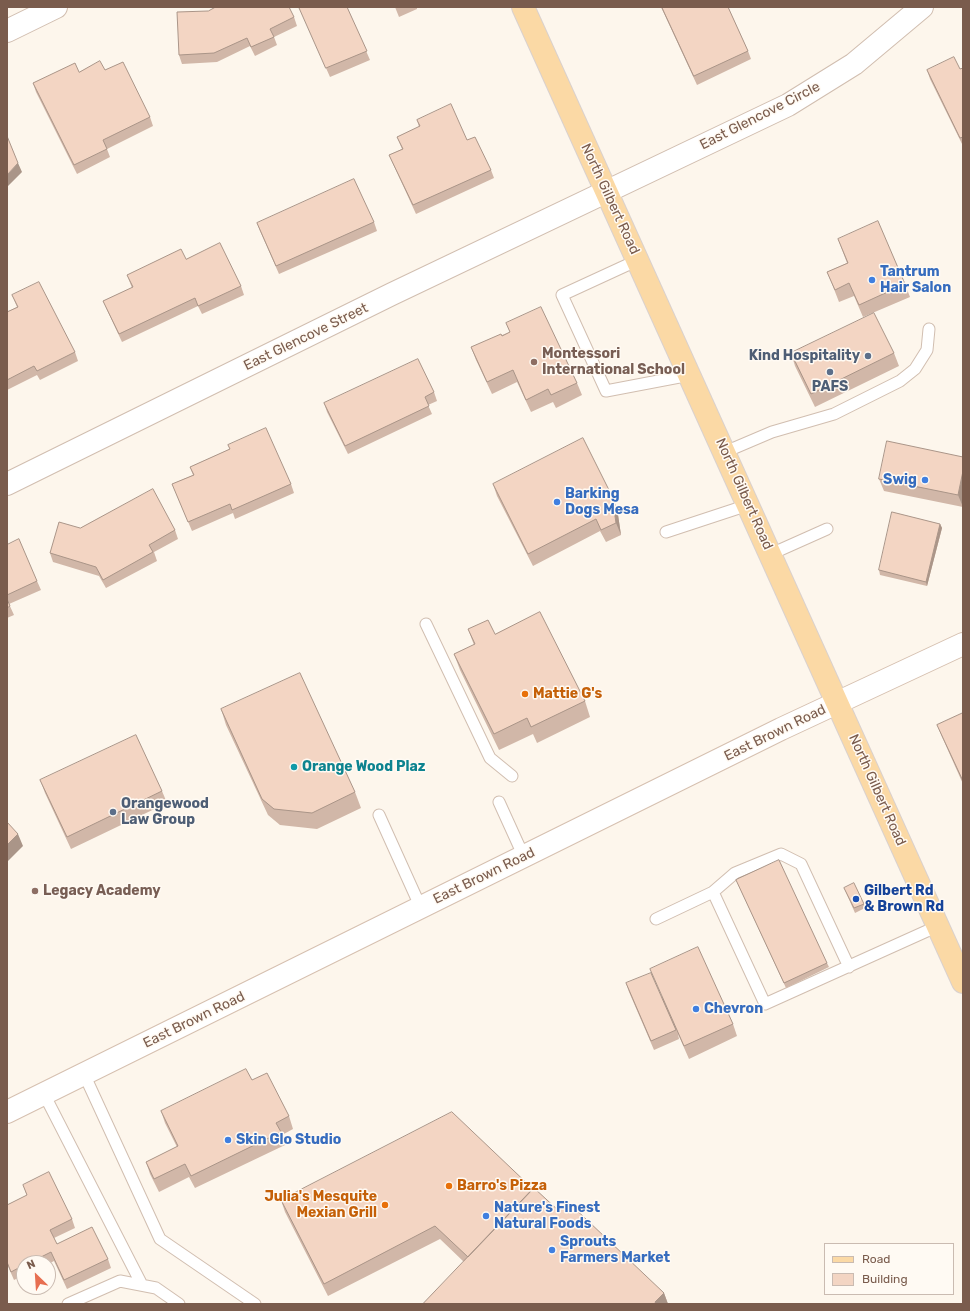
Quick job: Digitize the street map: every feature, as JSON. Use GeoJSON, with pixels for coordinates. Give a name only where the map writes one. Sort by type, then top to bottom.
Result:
{"type":"FeatureCollection","features":[{"type":"Feature","properties":{"kind":"main road","name":"North Gilbert Road"},"geometry":{"type":"LineString","coordinates":[[523,7],[963,982]]}},
{"type":"Feature","properties":{"kind":"street"},"geometry":{"type":"LineString","coordinates":[[7,31],[56,7]]}},
{"type":"Feature","properties":{"kind":"street","name":"East Glencove Circle"},"geometry":{"type":"LineString","coordinates":[[606,192],[810,93],[854,64],[922,7]]}},
{"type":"Feature","properties":{"kind":"street","name":"East Glencove Street"},"geometry":{"type":"LineString","coordinates":[[7,484],[392,294],[606,192]]}},
{"type":"Feature","properties":{"kind":"street","name":"East Brown Road"},"geometry":{"type":"LineString","coordinates":[[7,1112],[837,703],[963,644]]}},
{"type":"Feature","properties":{"kind":"lane"},"geometry":{"type":"LineString","coordinates":[[638,260],[562,296],[606,391],[690,375]]}},
{"type":"Feature","properties":{"kind":"lane"},"geometry":{"type":"LineString","coordinates":[[725,452],[772,432],[834,414],[900,381],[915,369],[927,350],[929,329]]}},
{"type":"Feature","properties":{"kind":"lane"},"geometry":{"type":"LineString","coordinates":[[666,532],[748,505]]}},
{"type":"Feature","properties":{"kind":"lane"},"geometry":{"type":"LineString","coordinates":[[771,554],[827,530]]}},
{"type":"Feature","properties":{"kind":"lane"},"geometry":{"type":"LineString","coordinates":[[426,624],[490,758],[512,776]]}},
{"type":"Feature","properties":{"kind":"lane"},"geometry":{"type":"LineString","coordinates":[[499,802],[524,857]]}},
{"type":"Feature","properties":{"kind":"lane"},"geometry":{"type":"LineString","coordinates":[[379,815],[420,908]]}},
{"type":"Feature","properties":{"kind":"lane"},"geometry":{"type":"LineString","coordinates":[[656,919],[713,892],[735,873],[781,854],[801,864],[849,967]]}},
{"type":"Feature","properties":{"kind":"lane"},"geometry":{"type":"LineString","coordinates":[[713,892],[765,1004],[938,926]]}},
{"type":"Feature","properties":{"kind":"lane"},"geometry":{"type":"LineString","coordinates":[[84,1074],[160,1239],[254,1304]]}},
{"type":"Feature","properties":{"kind":"lane"},"geometry":{"type":"LineString","coordinates":[[44,1094],[142,1285]]}},
{"type":"Feature","properties":{"kind":"lane"},"geometry":{"type":"LineString","coordinates":[[68,1304],[120,1281],[156,1288],[179,1304]]}},
{"type":"Feature","properties":{"kind":"building"},"geometry":{"type":"Polygon","coordinates":[[[216,7],[289,7],[294,17],[270,29],[274,37],[251,47],[247,38],[214,53],[179,55],[177,12],[208,11],[216,7]]]}},
{"type":"Feature","properties":{"kind":"building"},"geometry":{"type":"Polygon","coordinates":[[[299,7],[347,7],[367,51],[326,68],[299,7]]]}},
{"type":"Feature","properties":{"kind":"building"},"geometry":{"type":"Polygon","coordinates":[[[662,7],[728,7],[748,51],[694,76],[662,7]]]}},
{"type":"Feature","properties":{"kind":"building"},"geometry":{"type":"Polygon","coordinates":[[[954,57],[960,69],[963,68],[963,137],[960,138],[927,70],[954,57]]]}},
{"type":"Feature","properties":{"kind":"building"},"geometry":{"type":"Polygon","coordinates":[[[100,61],[105,70],[123,62],[150,117],[103,140],[107,149],[74,165],[33,83],[75,63],[79,72],[100,61]]]}},
{"type":"Feature","properties":{"kind":"building"},"geometry":{"type":"Polygon","coordinates":[[[451,104],[467,140],[475,137],[491,170],[413,205],[389,155],[403,149],[397,137],[420,126],[417,120],[451,104]]]}},
{"type":"Feature","properties":{"kind":"building"},"geometry":{"type":"Polygon","coordinates":[[[7,136],[18,163],[7,175],[7,136]]]}},
{"type":"Feature","properties":{"kind":"building"},"geometry":{"type":"Polygon","coordinates":[[[354,179],[374,222],[276,266],[257,223],[354,179]]]}},
{"type":"Feature","properties":{"kind":"building","name":"Tantrum Hair Salon"},"geometry":{"type":"Polygon","coordinates":[[[878,221],[905,284],[859,305],[849,283],[835,290],[827,272],[848,263],[838,239],[878,221]]]}},
{"type":"Feature","properties":{"kind":"building"},"geometry":{"type":"Polygon","coordinates":[[[220,243],[241,286],[198,306],[195,298],[119,334],[103,301],[133,287],[127,275],[181,249],[186,259],[220,243]]]}},
{"type":"Feature","properties":{"kind":"building"},"geometry":{"type":"Polygon","coordinates":[[[39,282],[75,352],[37,371],[34,366],[7,380],[7,312],[18,307],[12,295],[39,282]]]}},
{"type":"Feature","properties":{"kind":"building"},"geometry":{"type":"Polygon","coordinates":[[[541,307],[577,383],[551,395],[548,389],[526,400],[513,370],[487,382],[471,347],[501,334],[502,336],[510,332],[506,323],[541,307]]]}},
{"type":"Feature","properties":{"kind":"building"},"geometry":{"type":"Polygon","coordinates":[[[874,313],[894,353],[811,394],[791,353],[874,313]]]}},
{"type":"Feature","properties":{"kind":"building"},"geometry":{"type":"Polygon","coordinates":[[[418,359],[434,392],[425,397],[429,406],[345,446],[324,403],[418,359]]]}},
{"type":"Feature","properties":{"kind":"building"},"geometry":{"type":"Polygon","coordinates":[[[266,428],[291,484],[232,510],[230,504],[188,522],[172,484],[194,475],[190,467],[230,449],[228,445],[266,428]]]}},
{"type":"Feature","properties":{"kind":"building","name":"Barking Dogs Mesa"},"geometry":{"type":"Polygon","coordinates":[[[583,438],[612,496],[616,523],[601,530],[596,519],[528,554],[493,484],[583,438]]]}},
{"type":"Feature","properties":{"kind":"building","name":"Swig"},"geometry":{"type":"Polygon","coordinates":[[[887,441],[963,457],[963,471],[958,495],[879,479],[887,441]]]}},
{"type":"Feature","properties":{"kind":"building"},"geometry":{"type":"Polygon","coordinates":[[[153,489],[175,530],[149,545],[153,552],[103,580],[96,567],[50,553],[59,522],[80,528],[153,489]]]}},
{"type":"Feature","properties":{"kind":"building"},"geometry":{"type":"Polygon","coordinates":[[[892,512],[940,524],[926,582],[879,570],[892,512]]]}},
{"type":"Feature","properties":{"kind":"building"},"geometry":{"type":"Polygon","coordinates":[[[19,539],[37,581],[7,595],[7,545],[19,539]]]}},
{"type":"Feature","properties":{"kind":"building"},"geometry":{"type":"Polygon","coordinates":[[[7,599],[10,606],[7,608],[7,599]]]}},
{"type":"Feature","properties":{"kind":"building","name":"Mattie G's"},"geometry":{"type":"Polygon","coordinates":[[[540,612],[585,701],[531,727],[527,718],[494,734],[454,654],[475,644],[468,629],[488,620],[495,634],[540,612]]]}},
{"type":"Feature","properties":{"kind":"building","name":"Orange Wood Plaz"},"geometry":{"type":"Polygon","coordinates":[[[300,673],[355,792],[312,813],[274,809],[262,799],[221,709],[300,673]]]}},
{"type":"Feature","properties":{"kind":"building"},"geometry":{"type":"Polygon","coordinates":[[[963,713],[963,781],[937,725],[963,713]]]}},
{"type":"Feature","properties":{"kind":"building"},"geometry":{"type":"Polygon","coordinates":[[[136,735],[162,791],[67,837],[40,780],[136,735]]]}},
{"type":"Feature","properties":{"kind":"building"},"geometry":{"type":"Polygon","coordinates":[[[7,822],[18,834],[7,845],[7,822]]]}},
{"type":"Feature","properties":{"kind":"building","name":"Chevron"},"geometry":{"type":"Polygon","coordinates":[[[779,860],[827,963],[784,983],[736,880],[779,860]]]}},
{"type":"Feature","properties":{"kind":"building"},"geometry":{"type":"Polygon","coordinates":[[[854,883],[864,904],[854,908],[844,888],[854,883]]]}},
{"type":"Feature","properties":{"kind":"building","name":"Chevron"},"geometry":{"type":"Polygon","coordinates":[[[698,947],[733,1024],[684,1046],[650,969],[698,947]]]}},
{"type":"Feature","properties":{"kind":"building"},"geometry":{"type":"Polygon","coordinates":[[[651,973],[676,1030],[651,1041],[626,983],[651,973]]]}},
{"type":"Feature","properties":{"kind":"building","name":"Skin Glo Studio"},"geometry":{"type":"Polygon","coordinates":[[[246,1069],[252,1080],[267,1073],[289,1116],[276,1123],[281,1132],[191,1176],[185,1164],[154,1179],[146,1162],[178,1146],[161,1111],[246,1069]]]}},
{"type":"Feature","properties":{"kind":"building"},"geometry":{"type":"Polygon","coordinates":[[[452,1112],[533,1189],[468,1257],[435,1226],[324,1284],[281,1200],[452,1112]]]}},
{"type":"Feature","properties":{"kind":"building"},"geometry":{"type":"Polygon","coordinates":[[[49,1172],[72,1219],[50,1230],[57,1244],[92,1227],[108,1259],[64,1280],[56,1263],[56,1255],[52,1255],[51,1252],[45,1255],[16,1255],[16,1269],[11,1272],[7,1262],[7,1205],[27,1195],[23,1185],[49,1172]]]}},
{"type":"Feature","properties":{"kind":"building","name":"Sprouts Farmers Market"},"geometry":{"type":"Polygon","coordinates":[[[534,1188],[559,1211],[568,1202],[664,1293],[655,1302],[656,1304],[423,1304],[534,1188]]]}},
{"type":"Feature","properties":{"kind":"place","name":"Tantrum Hair Salon"},"geometry":{"type":"Point","coordinates":[872,280]}},
{"type":"Feature","properties":{"kind":"place","name":"Kind Hospitality"},"geometry":{"type":"Point","coordinates":[868,356]}},
{"type":"Feature","properties":{"kind":"place","name":"Montessori International School"},"geometry":{"type":"Point","coordinates":[534,362]}},
{"type":"Feature","properties":{"kind":"place","name":"PAFS"},"geometry":{"type":"Point","coordinates":[830,372]}},
{"type":"Feature","properties":{"kind":"place","name":"Swig"},"geometry":{"type":"Point","coordinates":[925,480]}},
{"type":"Feature","properties":{"kind":"place","name":"Barking Dogs Mesa"},"geometry":{"type":"Point","coordinates":[557,502]}},
{"type":"Feature","properties":{"kind":"place","name":"Mattie G's"},"geometry":{"type":"Point","coordinates":[525,694]}},
{"type":"Feature","properties":{"kind":"place","name":"Orange Wood Plaz"},"geometry":{"type":"Point","coordinates":[294,767]}},
{"type":"Feature","properties":{"kind":"place","name":"Orangewood Law Group"},"geometry":{"type":"Point","coordinates":[113,812]}},
{"type":"Feature","properties":{"kind":"place","name":"Legacy Academy"},"geometry":{"type":"Point","coordinates":[35,891]}},
{"type":"Feature","properties":{"kind":"place","name":"Gilbert Rd & Brown Rd"},"geometry":{"type":"Point","coordinates":[856,899]}},
{"type":"Feature","properties":{"kind":"place","name":"Chevron"},"geometry":{"type":"Point","coordinates":[696,1009]}},
{"type":"Feature","properties":{"kind":"place","name":"Skin Glo Studio"},"geometry":{"type":"Point","coordinates":[228,1140]}},
{"type":"Feature","properties":{"kind":"place","name":"Barro's Pizza"},"geometry":{"type":"Point","coordinates":[449,1186]}},
{"type":"Feature","properties":{"kind":"place","name":"Julia's Mesquite Mexian Grill"},"geometry":{"type":"Point","coordinates":[385,1205]}},
{"type":"Feature","properties":{"kind":"place","name":"Nature's Finest Natural Foods"},"geometry":{"type":"Point","coordinates":[486,1216]}},
{"type":"Feature","properties":{"kind":"place","name":"Sprouts Farmers Market"},"geometry":{"type":"Point","coordinates":[552,1250]}}]}
